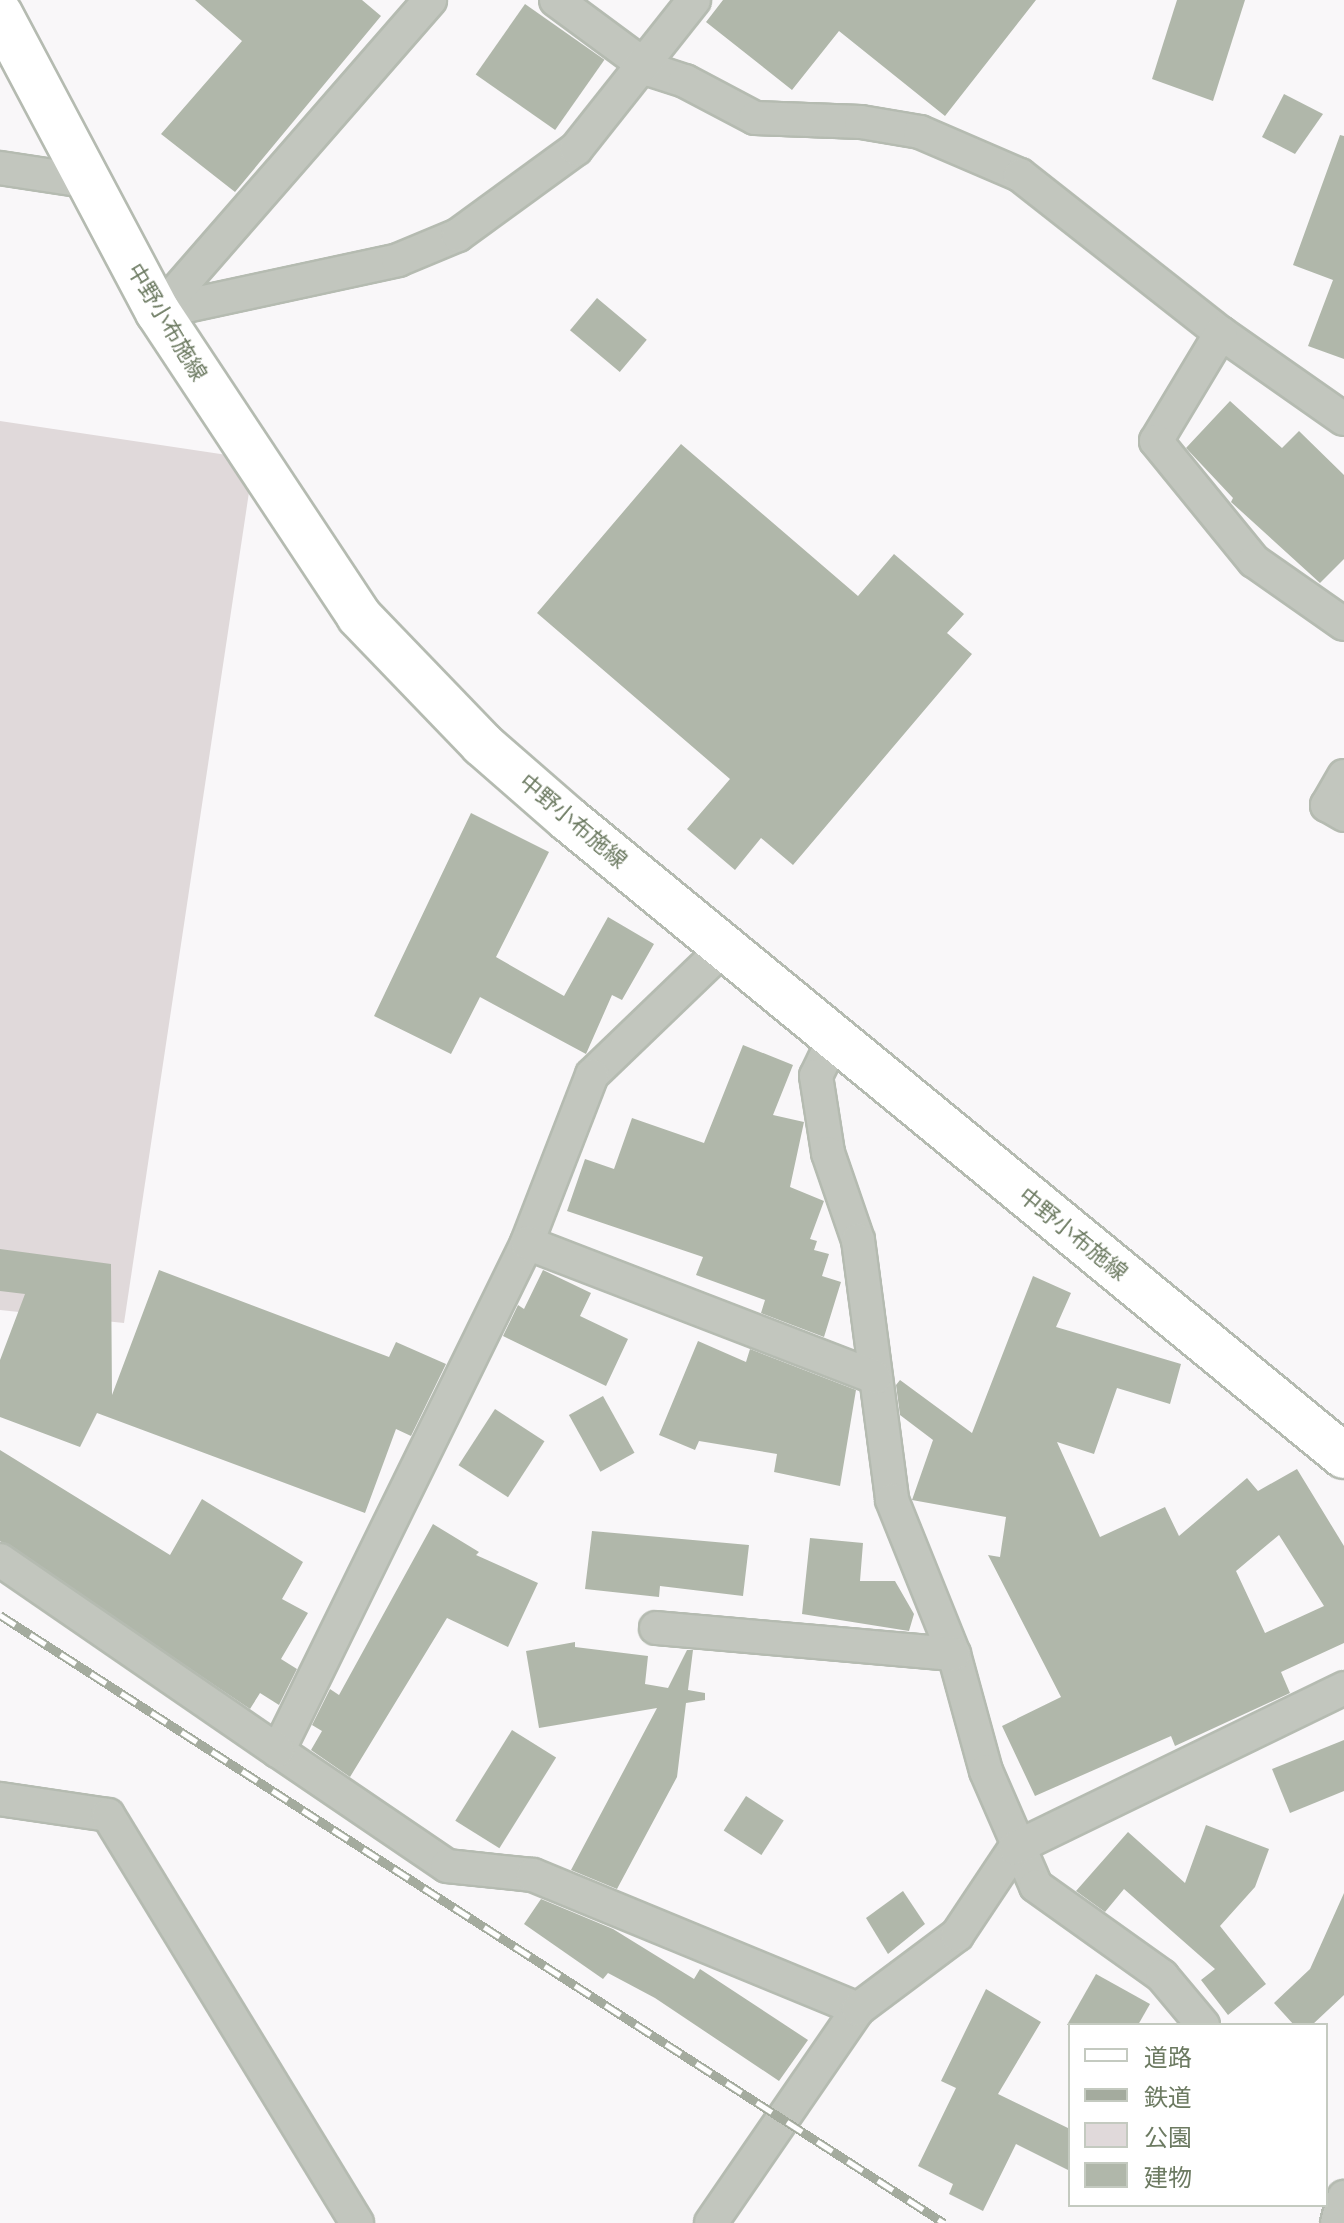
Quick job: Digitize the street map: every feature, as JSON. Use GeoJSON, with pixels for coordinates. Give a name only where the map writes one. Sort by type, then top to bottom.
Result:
{"type":"FeatureCollection","features":[{"type":"Feature","properties":{"kind":"main road","name":"中野小布施線"},"geometry":{"type":"LineString","coordinates":[[0,14],[85,181],[158,312],[359,616],[482,744],[834,1039],[1344,1456]]}},
{"type":"Feature","properties":{"kind":"street"},"geometry":{"type":"LineString","coordinates":[[158,312],[430,0]]}},
{"type":"Feature","properties":{"kind":"street"},"geometry":{"type":"LineString","coordinates":[[556,0],[645,63],[755,118],[861,122],[920,132],[1020,175],[1221,333],[1344,419]]}},
{"type":"Feature","properties":{"kind":"street"},"geometry":{"type":"LineString","coordinates":[[158,312],[398,260],[458,235],[576,149],[694,0]]}},
{"type":"Feature","properties":{"kind":"street"},"geometry":{"type":"LineString","coordinates":[[0,168],[85,181]]}},
{"type":"Feature","properties":{"kind":"street"},"geometry":{"type":"LineString","coordinates":[[1221,333],[1156,441],[1254,561],[1344,624]]}},
{"type":"Feature","properties":{"kind":"street"},"geometry":{"type":"LineString","coordinates":[[1344,776],[1327,805],[1344,815]]}},
{"type":"Feature","properties":{"kind":"street"},"geometry":{"type":"LineString","coordinates":[[278,1751],[527,1243],[592,1075],[726,946]]}},
{"type":"Feature","properties":{"kind":"street"},"geometry":{"type":"LineString","coordinates":[[834,1039],[816,1076],[828,1153],[858,1240],[892,1500],[954,1654],[986,1771],[1015,1848],[1036,1886],[1162,1976],[1201,2023]]}},
{"type":"Feature","properties":{"kind":"street"},"geometry":{"type":"LineString","coordinates":[[527,1243],[875,1377]]}},
{"type":"Feature","properties":{"kind":"street"},"geometry":{"type":"LineString","coordinates":[[0,1560],[447,1866],[533,1875],[858,2009]]}},
{"type":"Feature","properties":{"kind":"street"},"geometry":{"type":"LineString","coordinates":[[656,1628],[954,1654]]}},
{"type":"Feature","properties":{"kind":"street"},"geometry":{"type":"LineString","coordinates":[[711,2223],[858,2009],[957,1935],[1015,1848],[1344,1688]]}},
{"type":"Feature","properties":{"kind":"street"},"geometry":{"type":"LineString","coordinates":[[0,1799],[108,1815],[357,2223]]}},
{"type":"Feature","properties":{"kind":"green space"},"geometry":{"type":"Polygon","coordinates":[[[0,421],[254,459],[124,1323],[0,1310],[0,421]]]}},
{"type":"Feature","properties":{"kind":"building"},"geometry":{"type":"Polygon","coordinates":[[[195,0],[362,0],[381,16],[235,192],[161,134],[242,41],[195,0]]]}},
{"type":"Feature","properties":{"kind":"building"},"geometry":{"type":"Polygon","coordinates":[[[723,0],[1036,0],[945,116],[839,31],[792,90],[706,22],[723,0]]]}},
{"type":"Feature","properties":{"kind":"building"},"geometry":{"type":"Polygon","coordinates":[[[1177,0],[1245,0],[1213,101],[1152,79],[1177,0]]]}},
{"type":"Feature","properties":{"kind":"building"},"geometry":{"type":"Polygon","coordinates":[[[525,4],[604,60],[555,130],[476,74],[525,4]]]}},
{"type":"Feature","properties":{"kind":"building"},"geometry":{"type":"Polygon","coordinates":[[[1284,94],[1323,114],[1295,154],[1262,137],[1284,94]]]}},
{"type":"Feature","properties":{"kind":"building"},"geometry":{"type":"Polygon","coordinates":[[[1340,135],[1344,136],[1344,359],[1308,346],[1333,280],[1293,265],[1340,135]]]}},
{"type":"Feature","properties":{"kind":"building"},"geometry":{"type":"Polygon","coordinates":[[[597,298],[647,340],[620,372],[570,330],[597,298]]]}},
{"type":"Feature","properties":{"kind":"building"},"geometry":{"type":"Polygon","coordinates":[[[1230,401],[1282,448],[1299,431],[1344,475],[1344,559],[1320,583],[1231,502],[1233,498],[1186,448],[1230,401]]]}},
{"type":"Feature","properties":{"kind":"building"},"geometry":{"type":"Polygon","coordinates":[[[681,444],[858,596],[894,554],[964,614],[947,633],[972,654],[793,865],[761,838],[735,870],[687,829],[730,779],[537,613],[681,444]]]}},
{"type":"Feature","properties":{"kind":"building"},"geometry":{"type":"Polygon","coordinates":[[[471,813],[549,852],[496,957],[564,996],[608,917],[654,944],[622,1000],[612,995],[586,1054],[480,997],[451,1054],[374,1016],[471,813]]]}},
{"type":"Feature","properties":{"kind":"building"},"geometry":{"type":"Polygon","coordinates":[[[743,1045],[793,1065],[773,1115],[804,1122],[790,1187],[824,1201],[810,1239],[817,1241],[814,1250],[829,1254],[822,1276],[841,1282],[824,1337],[761,1313],[765,1300],[696,1275],[703,1257],[567,1211],[585,1159],[614,1169],[632,1118],[704,1143],[743,1045]]]}},
{"type":"Feature","properties":{"kind":"building"},"geometry":{"type":"Polygon","coordinates":[[[0,1249],[111,1264],[112,1395],[159,1270],[389,1357],[396,1342],[446,1364],[411,1436],[396,1429],[365,1513],[97,1413],[80,1447],[0,1417],[0,1360],[25,1294],[0,1291],[0,1249]]]}},
{"type":"Feature","properties":{"kind":"building"},"geometry":{"type":"Polygon","coordinates":[[[543,1270],[591,1293],[580,1316],[628,1339],[606,1386],[503,1336],[518,1305],[524,1309],[543,1270]]]}},
{"type":"Feature","properties":{"kind":"building"},"geometry":{"type":"Polygon","coordinates":[[[1033,1276],[1071,1293],[1056,1327],[1181,1364],[1170,1404],[1117,1388],[1094,1454],[1057,1442],[1100,1537],[1165,1507],[1179,1536],[1247,1478],[1258,1491],[1297,1469],[1344,1546],[1344,1643],[1281,1672],[1290,1693],[1175,1746],[1171,1736],[1035,1796],[1002,1726],[1061,1697],[988,1555],[1000,1557],[1006,1517],[912,1500],[933,1440],[900,1415],[896,1385],[900,1380],[972,1433],[1033,1276]],[[1279,1535],[1236,1571],[1265,1633],[1324,1606],[1279,1535]]]}},
{"type":"Feature","properties":{"kind":"building"},"geometry":{"type":"Polygon","coordinates":[[[698,1341],[746,1362],[750,1349],[856,1390],[840,1486],[774,1472],[777,1454],[699,1441],[695,1450],[659,1435],[698,1341]]]}},
{"type":"Feature","properties":{"kind":"building"},"geometry":{"type":"Polygon","coordinates":[[[603,1396],[635,1453],[600,1472],[569,1415],[603,1396]]]}},
{"type":"Feature","properties":{"kind":"building"},"geometry":{"type":"Polygon","coordinates":[[[495,1409],[544,1441],[508,1497],[459,1465],[495,1409]]]}},
{"type":"Feature","properties":{"kind":"building"},"geometry":{"type":"Polygon","coordinates":[[[0,1450],[170,1555],[202,1499],[303,1562],[282,1599],[308,1613],[281,1659],[297,1669],[279,1705],[260,1693],[250,1709],[0,1541],[0,1450]]]}},
{"type":"Feature","properties":{"kind":"building"},"geometry":{"type":"Polygon","coordinates":[[[433,1524],[479,1552],[476,1555],[538,1583],[508,1647],[447,1618],[350,1777],[311,1750],[322,1731],[312,1725],[330,1689],[339,1695],[433,1524]]]}},
{"type":"Feature","properties":{"kind":"building"},"geometry":{"type":"Polygon","coordinates":[[[592,1531],[749,1545],[743,1596],[660,1586],[659,1597],[585,1589],[592,1531]]]}},
{"type":"Feature","properties":{"kind":"building"},"geometry":{"type":"Polygon","coordinates":[[[810,1538],[863,1543],[860,1581],[895,1581],[914,1614],[909,1631],[802,1614],[810,1538]]]}},
{"type":"Feature","properties":{"kind":"building"},"geometry":{"type":"Polygon","coordinates":[[[575,1642],[575,1647],[648,1656],[645,1684],[668,1688],[687,1650],[693,1650],[688,1690],[705,1693],[705,1700],[686,1703],[677,1777],[617,1889],[571,1870],[657,1708],[539,1728],[526,1651],[575,1642]]]}},
{"type":"Feature","properties":{"kind":"building"},"geometry":{"type":"Polygon","coordinates":[[[512,1730],[556,1758],[499,1848],[455,1821],[512,1730]]]}},
{"type":"Feature","properties":{"kind":"building"},"geometry":{"type":"Polygon","coordinates":[[[1344,1740],[1344,1791],[1290,1813],[1272,1769],[1344,1740]]]}},
{"type":"Feature","properties":{"kind":"building"},"geometry":{"type":"Polygon","coordinates":[[[746,1796],[784,1821],[761,1855],[724,1830],[746,1796]]]}},
{"type":"Feature","properties":{"kind":"building"},"geometry":{"type":"Polygon","coordinates":[[[1206,1825],[1269,1849],[1255,1887],[1220,1926],[1266,1984],[1228,2015],[1201,1980],[1215,1969],[1124,1889],[1105,1912],[1076,1891],[1128,1832],[1185,1883],[1206,1825]]]}},
{"type":"Feature","properties":{"kind":"building"},"geometry":{"type":"Polygon","coordinates":[[[903,1891],[925,1924],[888,1954],[866,1918],[903,1891]]]}},
{"type":"Feature","properties":{"kind":"building"},"geometry":{"type":"Polygon","coordinates":[[[1344,1893],[1344,1995],[1314,2023],[1292,2023],[1274,2003],[1310,1969],[1344,1893]]]}},
{"type":"Feature","properties":{"kind":"building"},"geometry":{"type":"Polygon","coordinates":[[[541,1899],[613,1929],[694,1979],[700,1969],[808,2040],[779,2081],[655,1998],[608,1973],[603,1979],[524,1924],[541,1899]]]}},
{"type":"Feature","properties":{"kind":"building"},"geometry":{"type":"Polygon","coordinates":[[[1096,1974],[1150,2004],[1139,2023],[1068,2023],[1096,1974]]]}},
{"type":"Feature","properties":{"kind":"building"},"geometry":{"type":"Polygon","coordinates":[[[986,1989],[1041,2022],[998,2094],[1068,2128],[1068,2170],[1016,2144],[983,2211],[949,2194],[953,2184],[918,2166],[956,2088],[941,2081],[986,1989]]]}},
{"type":"Feature","properties":{"kind":"railway"},"geometry":{"type":"LineString","coordinates":[[0,1615],[944,2223]]}}]}
